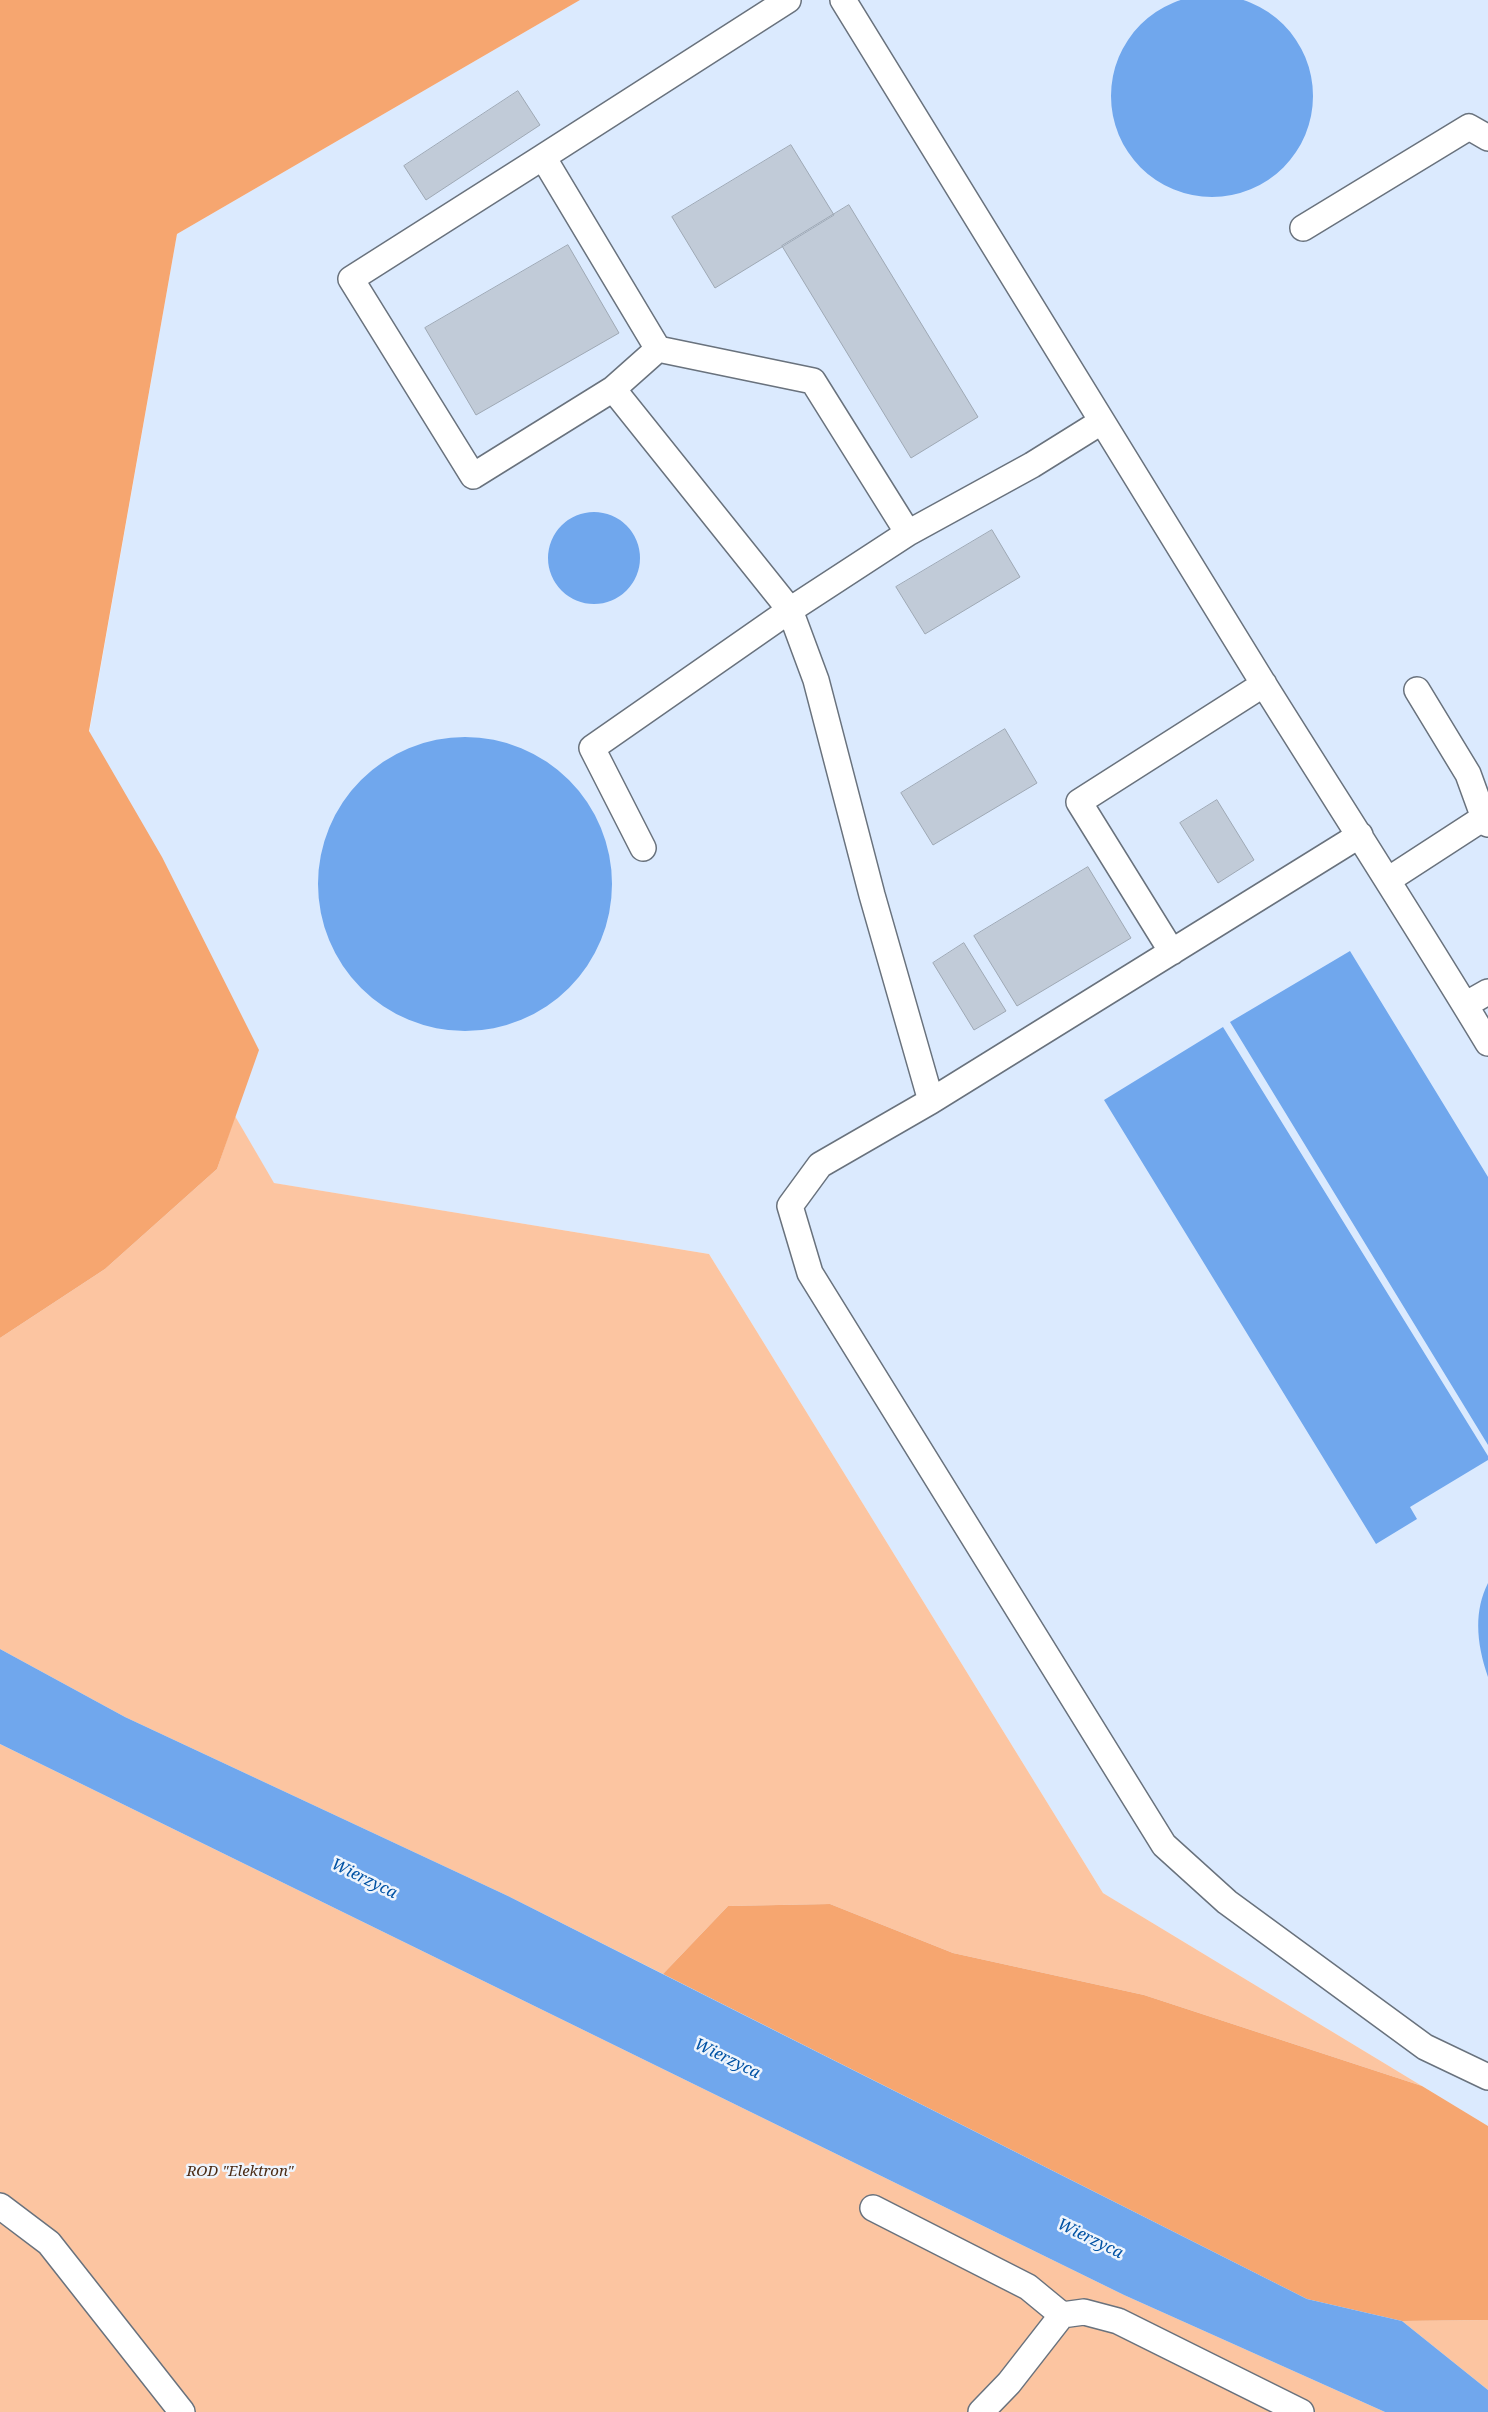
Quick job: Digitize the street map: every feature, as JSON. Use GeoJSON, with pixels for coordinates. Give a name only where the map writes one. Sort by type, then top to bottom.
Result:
{"type":"FeatureCollection","features":[{"type":"Feature","properties":{"kind":"lane"},"geometry":{"type":"LineString","coordinates":[[658,349],[613,389],[473,476],[351,279],[788,0]]}},
{"type":"Feature","properties":{"kind":"lane"},"geometry":{"type":"LineString","coordinates":[[843,0],[1101,422],[1388,880],[1488,1044]]}},
{"type":"Feature","properties":{"kind":"lane"},"geometry":{"type":"LineString","coordinates":[[1303,228],[1469,127],[1488,138]]}},
{"type":"Feature","properties":{"kind":"lane"},"geometry":{"type":"LineString","coordinates":[[543,157],[658,349],[813,381],[908,533]]}},
{"type":"Feature","properties":{"kind":"lane"},"geometry":{"type":"LineString","coordinates":[[613,389],[790,610],[816,680],[872,895],[932,1100]]}},
{"type":"Feature","properties":{"kind":"lane"},"geometry":{"type":"LineString","coordinates":[[643,848],[592,748],[790,610],[908,533],[1032,465],[1101,422]]}},
{"type":"Feature","properties":{"kind":"lane"},"geometry":{"type":"LineString","coordinates":[[1172,952],[1079,802],[1264,684]]}},
{"type":"Feature","properties":{"kind":"lane"},"geometry":{"type":"LineString","coordinates":[[1388,880],[1487,819],[1468,774],[1417,690]]}},
{"type":"Feature","properties":{"kind":"lane"},"geometry":{"type":"LineString","coordinates":[[1360,835],[932,1100],[820,1165],[790,1206],[810,1273],[1164,1845],[1227,1902],[1425,2047],[1488,2077]]}},
{"type":"Feature","properties":{"kind":"lane"},"geometry":{"type":"LineString","coordinates":[[1465,1005],[1488,992]]}},
{"type":"Feature","properties":{"kind":"lane"},"geometry":{"type":"LineString","coordinates":[[0,2206],[49,2243],[182,2412]]}},
{"type":"Feature","properties":{"kind":"lane"},"geometry":{"type":"LineString","coordinates":[[873,2208],[1028,2286],[1062,2315]]}},
{"type":"Feature","properties":{"kind":"lane"},"geometry":{"type":"LineString","coordinates":[[981,2412],[1009,2382],[1062,2315],[1084,2312],[1118,2321],[1301,2412]]}},
{"type":"Feature","properties":{"kind":"shaded area"},"geometry":{"type":"Polygon","coordinates":[[[0,0],[580,0],[177,234],[89,731],[162,857],[259,1050],[217,1169],[105,1269],[0,1338],[0,0]]]}},
{"type":"Feature","properties":{"kind":"shaded area"},"geometry":{"type":"Polygon","coordinates":[[[580,0],[1488,0],[1488,2126],[1103,1893],[709,1254],[273,1183],[72,830],[177,234],[580,0]]]}},
{"type":"Feature","properties":{"kind":"shaded area"},"geometry":{"type":"Polygon","coordinates":[[[830,1904],[953,1953],[1144,1995],[1422,2086],[1488,2126],[1488,2320],[1402,2321],[1307,2299],[663,1974],[728,1906],[830,1904]]]}},
{"type":"Feature","properties":{"kind":"green space"},"geometry":{"type":"Polygon","coordinates":[[[235,1116],[274,1183],[709,1254],[1103,1893],[1422,2086],[1144,1995],[953,1953],[830,1904],[728,1906],[663,1974],[508,1896],[125,1717],[0,1649],[0,1338],[105,1269],[217,1169],[235,1116]]]}},
{"type":"Feature","properties":{"kind":"green space","name":"ROD \"Elektron\""},"geometry":{"type":"Polygon","coordinates":[[[0,1744],[1124,2295],[1385,2412],[0,2412],[0,1744]]]}},
{"type":"Feature","properties":{"kind":"green space"},"geometry":{"type":"Polygon","coordinates":[[[1488,2320],[1488,2390],[1402,2321],[1488,2320]]]}},
{"type":"Feature","properties":{"kind":"water"},"geometry":{"type":"Polygon","coordinates":[[[1202,-5],[1222,-5],[1251,2],[1284,24],[1306,57],[1313,86],[1313,106],[1306,135],[1284,168],[1251,190],[1222,197],[1202,197],[1173,190],[1140,168],[1118,135],[1111,106],[1111,86],[1118,57],[1140,24],[1173,2],[1202,-5]]]}},
{"type":"Feature","properties":{"kind":"water"},"geometry":{"type":"Polygon","coordinates":[[[594,512],[612,516],[626,526],[636,540],[640,558],[636,576],[626,590],[612,600],[594,604],[576,600],[562,590],[552,576],[548,558],[552,540],[562,526],[576,516],[594,512]]]}},
{"type":"Feature","properties":{"kind":"water"},"geometry":{"type":"Polygon","coordinates":[[[465,737],[494,740],[521,748],[547,762],[569,780],[587,802],[601,828],[609,855],[612,884],[609,913],[601,940],[587,966],[569,988],[547,1006],[521,1020],[494,1028],[465,1031],[436,1028],[409,1020],[383,1006],[361,988],[343,966],[329,940],[321,913],[318,884],[321,855],[329,828],[343,802],[361,780],[383,762],[409,748],[436,740],[465,737]]]}},
{"type":"Feature","properties":{"kind":"water"},"geometry":{"type":"Polygon","coordinates":[[[1350,951],[1488,1177],[1488,1445],[1230,1022],[1350,951]]]}},
{"type":"Feature","properties":{"kind":"water"},"geometry":{"type":"Polygon","coordinates":[[[1223,1027],[1488,1456],[1488,1460],[1410,1507],[1417,1519],[1376,1544],[1104,1100],[1223,1027]]]}},
{"type":"Feature","properties":{"kind":"water"},"geometry":{"type":"Polygon","coordinates":[[[1488,1583],[1488,1677],[1481,1653],[1478,1629],[1480,1606],[1488,1583]]]}},
{"type":"Feature","properties":{"kind":"water","name":"Wierzyca"},"geometry":{"type":"Polygon","coordinates":[[[0,1649],[125,1717],[508,1896],[1307,2299],[1402,2321],[1488,2390],[1488,2412],[1385,2412],[1124,2295],[0,1744],[0,1649]]]}},
{"type":"Feature","properties":{"kind":"building"},"geometry":{"type":"Polygon","coordinates":[[[518,91],[540,125],[426,200],[404,166],[518,91]]]}},
{"type":"Feature","properties":{"kind":"building"},"geometry":{"type":"Polygon","coordinates":[[[791,145],[834,215],[715,288],[672,217],[791,145]]]}},
{"type":"Feature","properties":{"kind":"building"},"geometry":{"type":"Polygon","coordinates":[[[849,205],[978,417],[911,458],[782,246],[849,205]]]}},
{"type":"Feature","properties":{"kind":"building"},"geometry":{"type":"Polygon","coordinates":[[[568,245],[619,333],[476,415],[425,328],[568,245]]]}},
{"type":"Feature","properties":{"kind":"building"},"geometry":{"type":"Polygon","coordinates":[[[992,530],[1020,577],[925,634],[896,587],[992,530]]]}},
{"type":"Feature","properties":{"kind":"building"},"geometry":{"type":"Polygon","coordinates":[[[1005,729],[1037,783],[933,845],[901,793],[1005,729]]]}},
{"type":"Feature","properties":{"kind":"building"},"geometry":{"type":"Polygon","coordinates":[[[1217,800],[1254,860],[1218,883],[1180,823],[1217,800]]]}},
{"type":"Feature","properties":{"kind":"building"},"geometry":{"type":"Polygon","coordinates":[[[1088,867],[1131,938],[1017,1006],[974,936],[1088,867]]]}},
{"type":"Feature","properties":{"kind":"building"},"geometry":{"type":"Polygon","coordinates":[[[964,943],[1006,1011],[974,1030],[933,963],[964,943]]]}}]}
